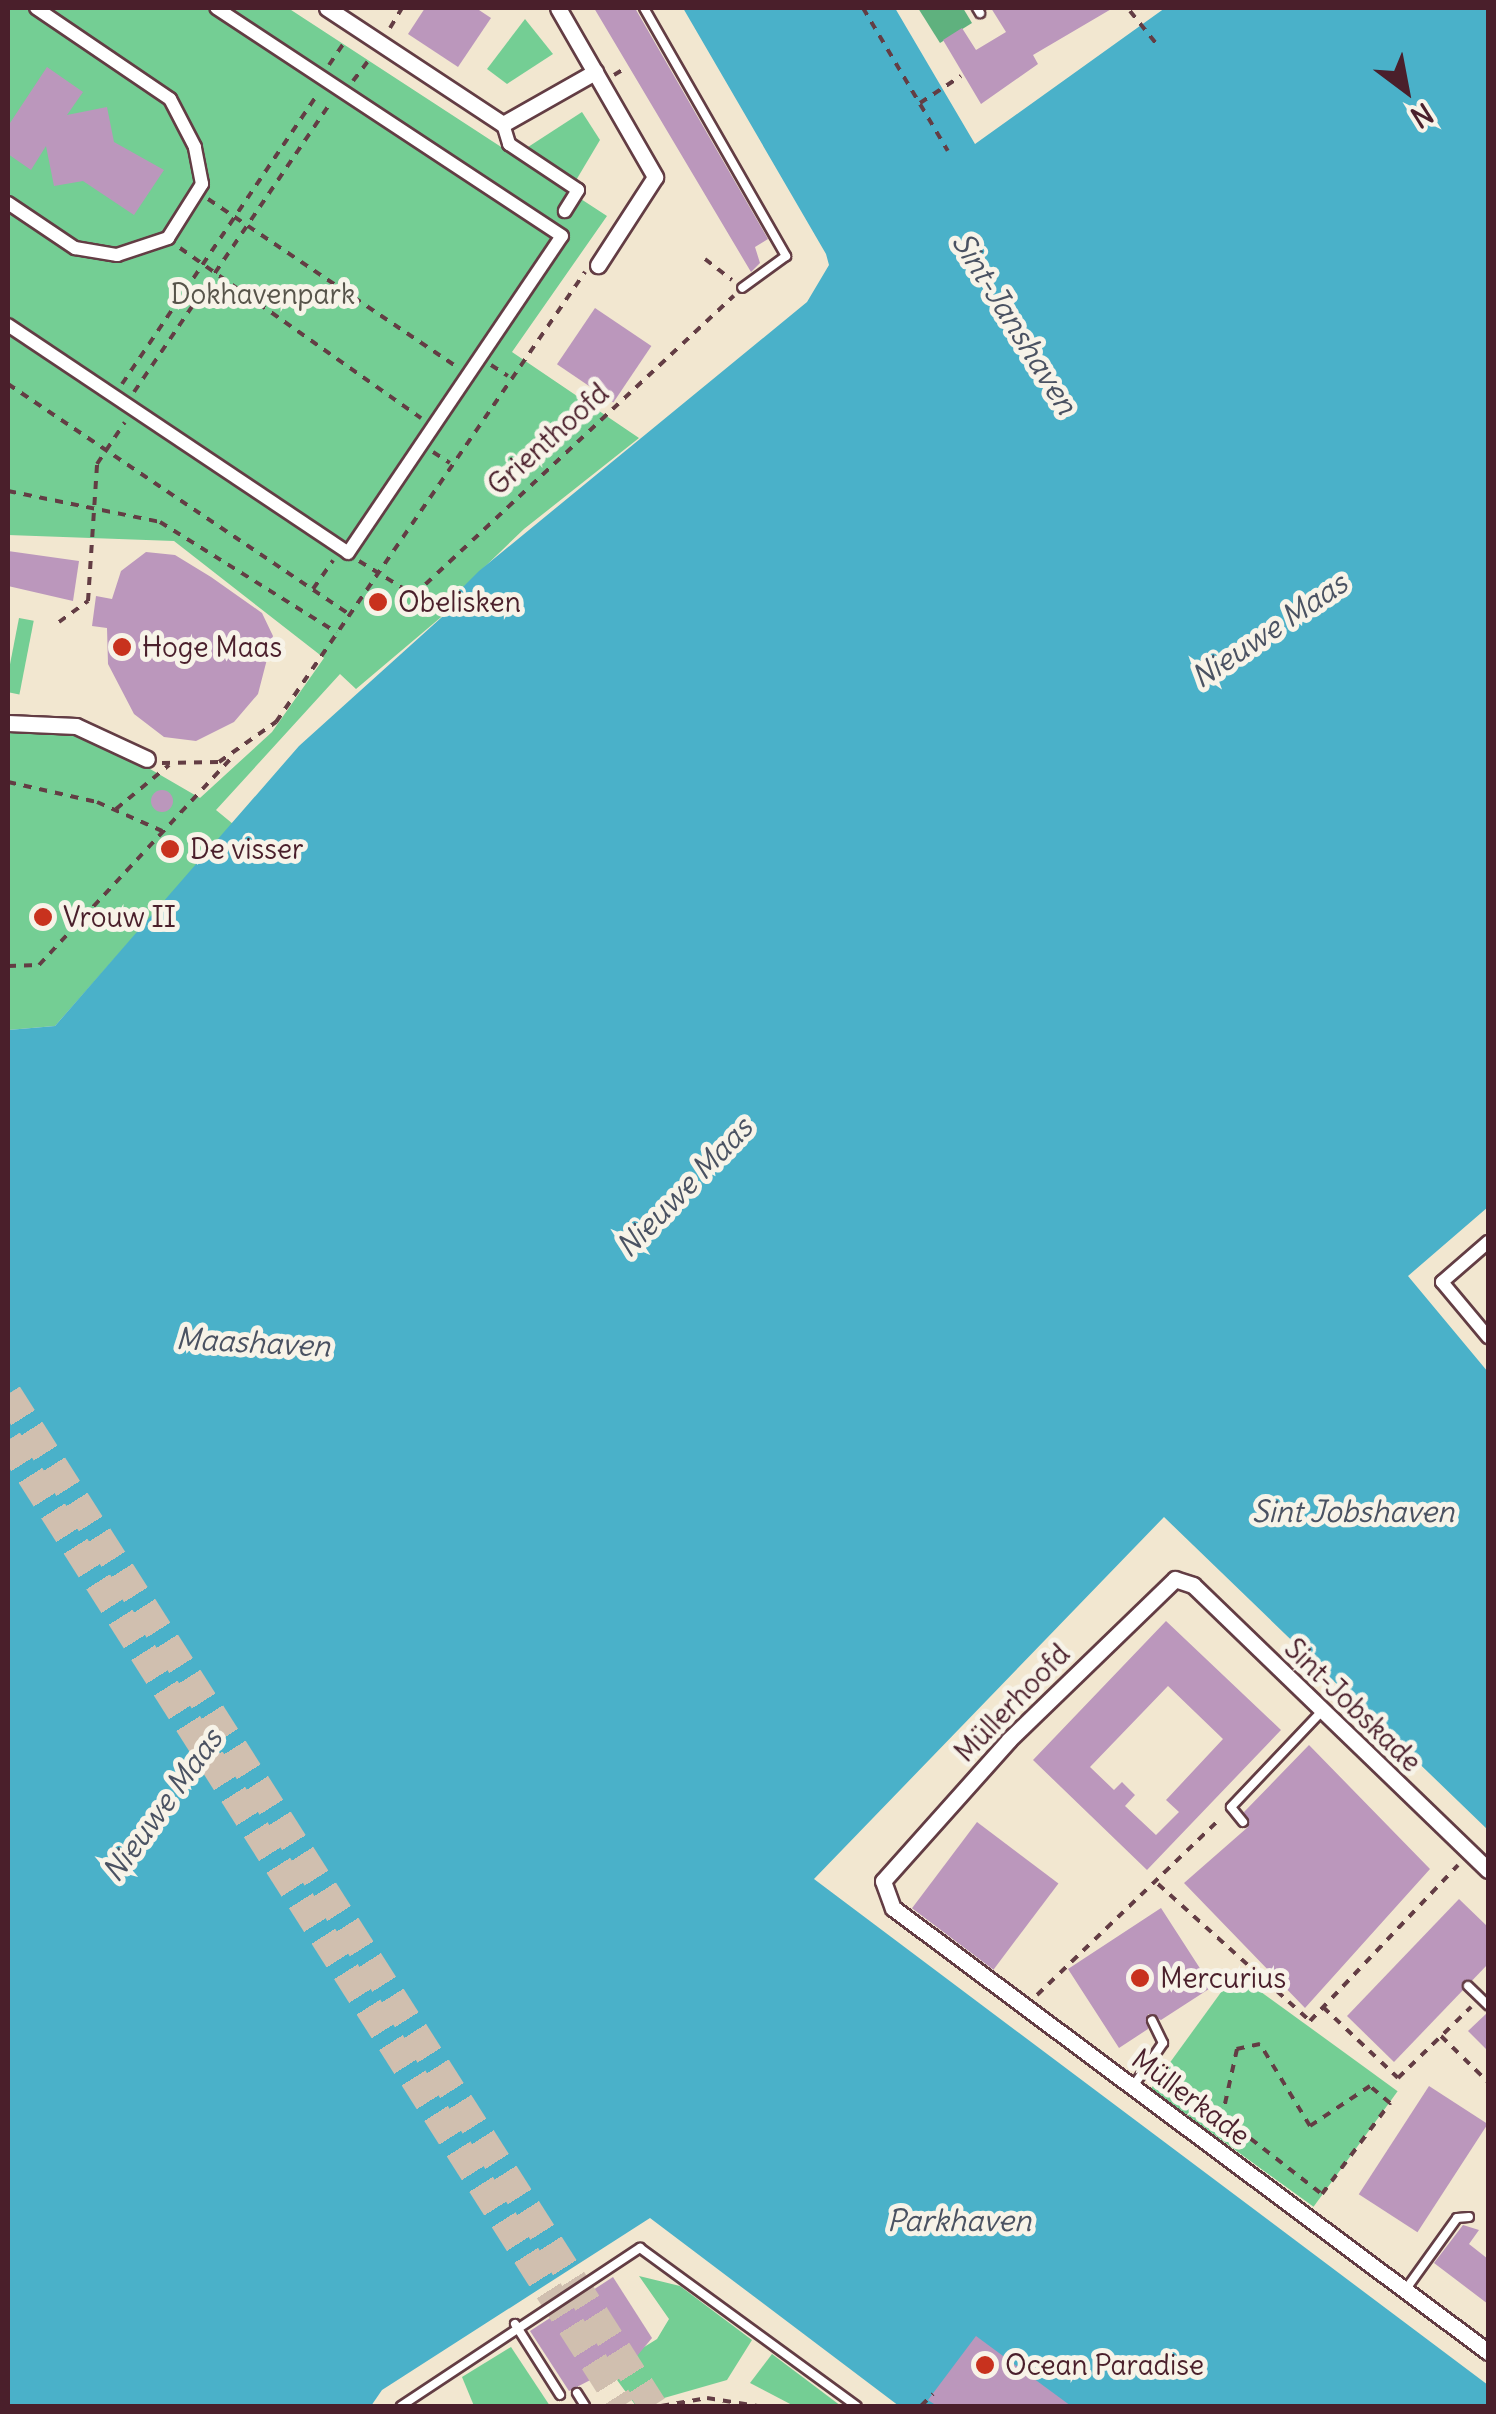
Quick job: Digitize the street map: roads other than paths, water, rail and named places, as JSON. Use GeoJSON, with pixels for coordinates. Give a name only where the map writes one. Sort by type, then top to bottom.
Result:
{"type":"FeatureCollection","features":[{"type":"Feature","properties":{"kind":"street"},"geometry":{"type":"LineString","coordinates":[[8,203],[90,253],[168,238],[200,193],[196,147],[170,98],[36,8]]}},
{"type":"Feature","properties":{"kind":"street"},"geometry":{"type":"LineString","coordinates":[[8,325],[341,556],[562,236],[216,8]]}},
{"type":"Feature","properties":{"kind":"street"},"geometry":{"type":"LineString","coordinates":[[327,8],[502,124],[509,144],[578,190],[564,211]]}},
{"type":"Feature","properties":{"kind":"street"},"geometry":{"type":"LineString","coordinates":[[546,8],[562,14],[655,177],[598,265]]}},
{"type":"Feature","properties":{"kind":"street"},"geometry":{"type":"LineString","coordinates":[[502,124],[595,72]]}},
{"type":"Feature","properties":{"kind":"street"},"geometry":{"type":"LineString","coordinates":[[8,723],[76,726],[148,760]]}},
{"type":"Feature","properties":{"kind":"street"},"geometry":{"type":"LineString","coordinates":[[1488,1242],[1442,1282],[1488,1337]]}},
{"type":"Feature","properties":{"kind":"street","name":"Sint-Jobskade"},"geometry":{"type":"LineString","coordinates":[[1180,1579],[1488,1870]]}},
{"type":"Feature","properties":{"kind":"street","name":"Müllerhoofd"},"geometry":{"type":"LineString","coordinates":[[886,1872],[1164,1583],[1180,1579]]}},
{"type":"Feature","properties":{"kind":"street","name":"Müllerkade"},"geometry":{"type":"LineString","coordinates":[[886,1872],[893,1908],[1488,2352]]}},
{"type":"Feature","properties":{"kind":"lane"},"geometry":{"type":"LineString","coordinates":[[644,8],[786,256],[742,288]]}},
{"type":"Feature","properties":{"kind":"lane"},"geometry":{"type":"LineString","coordinates":[[1243,1822],[1231,1808],[1323,1710]]}},
{"type":"Feature","properties":{"kind":"lane"},"geometry":{"type":"LineString","coordinates":[[1468,1986],[1488,2005]]}},
{"type":"Feature","properties":{"kind":"lane"},"geometry":{"type":"LineString","coordinates":[[1480,1998],[1488,1989]]}},
{"type":"Feature","properties":{"kind":"lane"},"geometry":{"type":"LineString","coordinates":[[1134,2085],[1163,2041],[1152,2020]]}},
{"type":"Feature","properties":{"kind":"lane"},"geometry":{"type":"LineString","coordinates":[[1406,2289],[1457,2218],[1469,2217]]}},
{"type":"Feature","properties":{"kind":"lane"},"geometry":{"type":"LineString","coordinates":[[401,2406],[515,2324],[640,2248],[857,2406]]}},
{"type":"Feature","properties":{"kind":"lane"},"geometry":{"type":"LineString","coordinates":[[515,2324],[560,2395]]}},
{"type":"Feature","properties":{"kind":"lane"},"geometry":{"type":"LineString","coordinates":[[577,2393],[585,2406]]}},
{"type":"Feature","properties":{"kind":"water"},"geometry":{"type":"Polygon","coordinates":[[[683,8],[895,8],[975,144],[1165,8],[1488,8],[1488,1207],[1408,1276],[1488,1372],[1488,1830],[1164,1517],[814,1879],[1488,2385],[1488,2406],[899,2406],[650,2218],[382,2390],[371,2406],[8,2406],[8,1030],[55,1026],[299,746],[452,608],[448,602],[479,571],[807,302],[829,265],[826,254],[683,8]]]}},
{"type":"Feature","properties":{"kind":"tunnel"},"geometry":{"type":"LineString","coordinates":[[8,1394],[653,2406]]}},
{"type":"Feature","properties":{"kind":"tunnel"},"geometry":{"type":"LineString","coordinates":[[8,1440],[622,2406]]}},
{"type":"Feature","properties":{"kind":"place","name":"Obelisken"},"geometry":{"type":"Point","coordinates":[378,602]}},
{"type":"Feature","properties":{"kind":"place","name":"Hoge Maas"},"geometry":{"type":"Point","coordinates":[122,647]}},
{"type":"Feature","properties":{"kind":"place","name":"De visser"},"geometry":{"type":"Point","coordinates":[170,849]}},
{"type":"Feature","properties":{"kind":"place","name":"Vrouw II"},"geometry":{"type":"Point","coordinates":[43,917]}},
{"type":"Feature","properties":{"kind":"place","name":"Mercurius"},"geometry":{"type":"Point","coordinates":[1140,1978]}},
{"type":"Feature","properties":{"kind":"place","name":"Ocean Paradise"},"geometry":{"type":"Point","coordinates":[985,2365]}},
{"type":"Feature","properties":{"kind":"park label","name":"Dokhavenpark"},"geometry":{"type":"Point","coordinates":[263,294]}},
{"type":"Feature","properties":{"kind":"water label","name":"Sint-Janshaven"},"geometry":{"type":"Point","coordinates":[1015,323]}},
{"type":"Feature","properties":{"kind":"water label","name":"Nieuwe Maas"},"geometry":{"type":"Point","coordinates":[1269,630]}},
{"type":"Feature","properties":{"kind":"water label","name":"Nieuwe Maas"},"geometry":{"type":"Point","coordinates":[684,1187]}},
{"type":"Feature","properties":{"kind":"water label","name":"Maashaven"},"geometry":{"type":"Point","coordinates":[253,1342]}},
{"type":"Feature","properties":{"kind":"water label","name":"Sint Jobshaven"},"geometry":{"type":"Point","coordinates":[1353,1511]}},
{"type":"Feature","properties":{"kind":"water label","name":"Nieuwe Maas"},"geometry":{"type":"Point","coordinates":[162,1805]}},
{"type":"Feature","properties":{"kind":"water label","name":"Parkhaven"},"geometry":{"type":"Point","coordinates":[959,2220]}}]}
